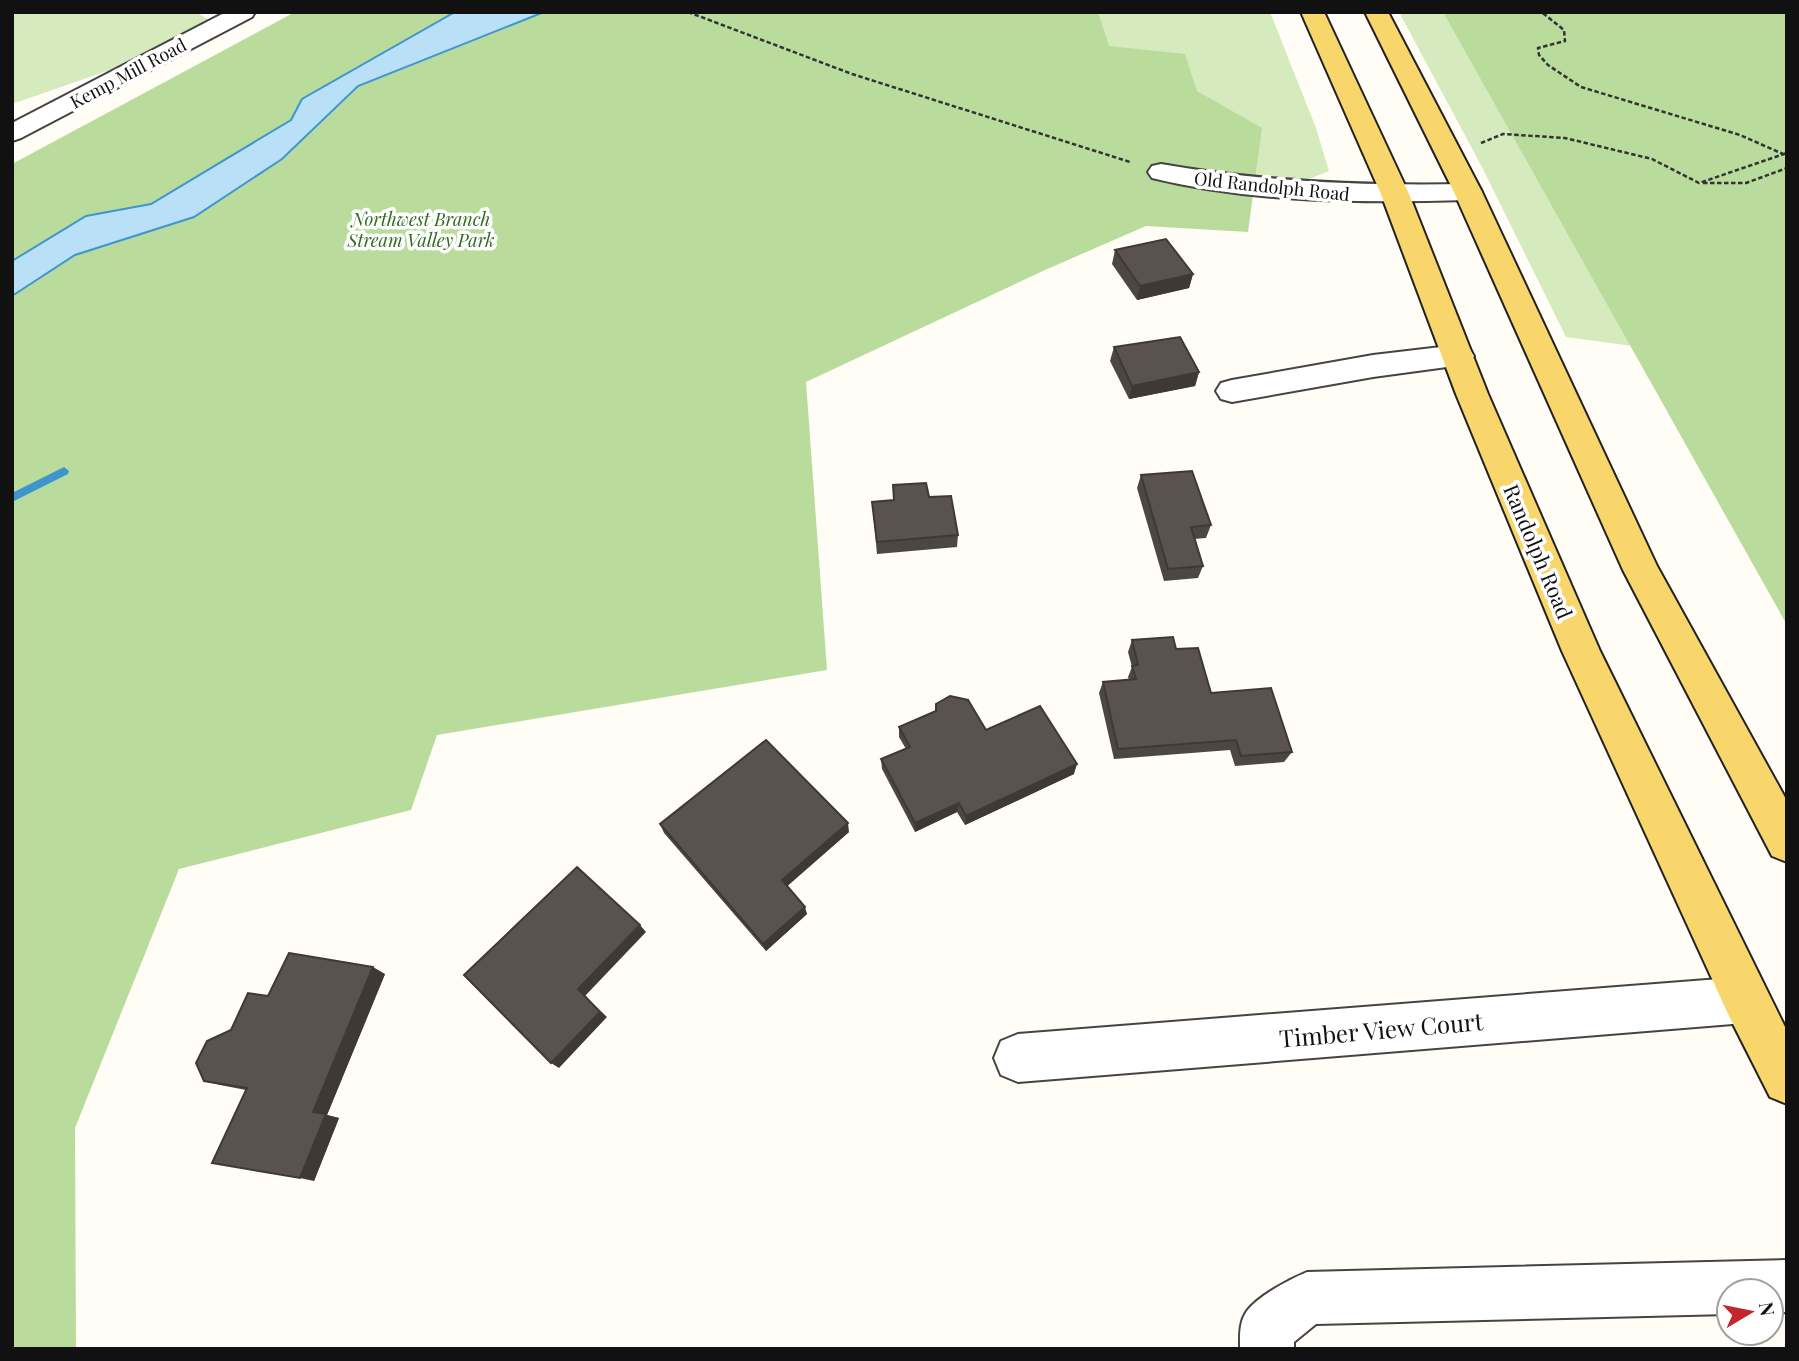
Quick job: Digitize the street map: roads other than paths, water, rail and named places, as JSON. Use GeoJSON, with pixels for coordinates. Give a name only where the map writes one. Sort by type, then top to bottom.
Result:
{"type":"FeatureCollection","features":[{"type":"Feature","properties":{"kind":"main road","name":"Randolph Road"},"geometry":{"type":"LineString","coordinates":[[1312,12],[1395,194],[1458,356],[1580,651],[1745,1000],[1787,1080]]}},
{"type":"Feature","properties":{"kind":"main road"},"geometry":{"type":"LineString","coordinates":[[1376,12],[1468,192],[1642,570],[1787,842]]}},
{"type":"Feature","properties":{"kind":"street","name":"Kemp Mill Road"},"geometry":{"type":"LineString","coordinates":[[12,133],[244,12]]}},
{"type":"Feature","properties":{"kind":"street","name":"Old Randolph Road"},"geometry":{"type":"LineString","coordinates":[[1161,172],[1206,181],[1297,192],[1468,192]]}},
{"type":"Feature","properties":{"kind":"street"},"geometry":{"type":"LineString","coordinates":[[1232,391],[1373,366],[1458,356]]}},
{"type":"Feature","properties":{"kind":"street","name":"Timber View Court"},"geometry":{"type":"LineString","coordinates":[[1018,1058],[1745,1000]]}},
{"type":"Feature","properties":{"kind":"street"},"geometry":{"type":"LineString","coordinates":[[1267,1349],[1266,1330],[1307,1298],[1787,1286]]}},
{"type":"Feature","properties":{"kind":"water"},"geometry":{"type":"Polygon","coordinates":[[[455,12],[544,12],[358,86],[282,159],[194,217],[75,255],[12,296],[12,261],[86,216],[151,204],[291,120],[302,99],[455,12]]]}},
{"type":"Feature","properties":{"kind":"waterway"},"geometry":{"type":"LineString","coordinates":[[12,498],[64,471]]}},
{"type":"Feature","properties":{"kind":"park label","name":"Northwest Branch Stream Valley Park"},"geometry":{"type":"Point","coordinates":[421,229]}}]}
